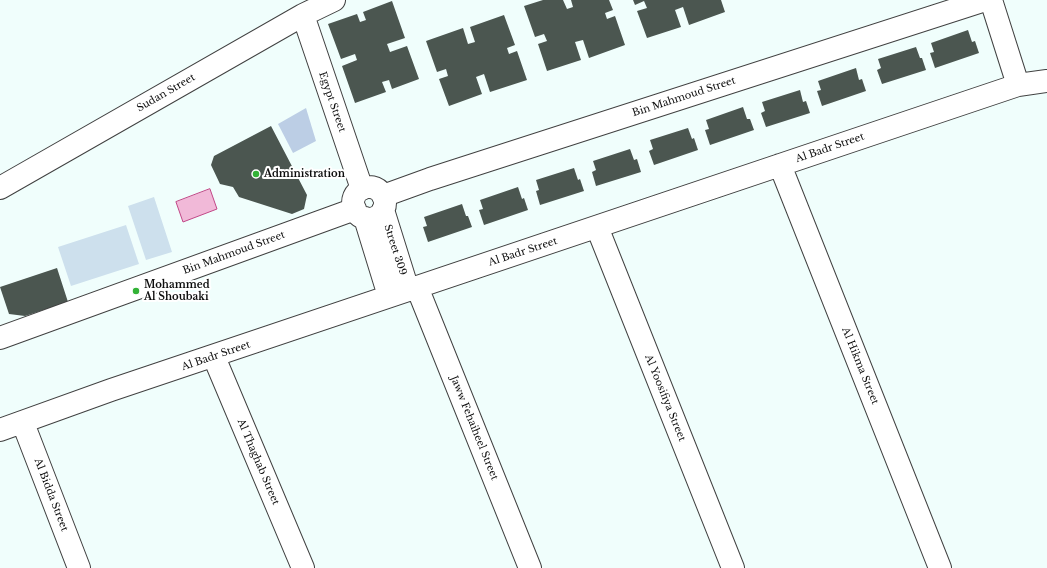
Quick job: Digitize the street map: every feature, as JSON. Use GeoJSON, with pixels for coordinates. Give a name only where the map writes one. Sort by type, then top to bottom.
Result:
{"type":"FeatureCollection","features":[{"type":"Feature","properties":{"kind":"street","name":"Sudan Street"},"geometry":{"type":"LineString","coordinates":[[0,188],[303,15],[334,0]]}},
{"type":"Feature","properties":{"kind":"street","name":"Bin Mahmoud Street"},"geometry":{"type":"LineString","coordinates":[[0,338],[372,208],[430,179],[985,0]]}},
{"type":"Feature","properties":{"kind":"street"},"geometry":{"type":"LineString","coordinates":[[991,0],[1018,85]]}},
{"type":"Feature","properties":{"kind":"street","name":"Egypt Street"},"geometry":{"type":"LineString","coordinates":[[303,15],[362,188],[355,195],[354,204],[372,208]]}},
{"type":"Feature","properties":{"kind":"street","name":"Al Badr Street"},"geometry":{"type":"LineString","coordinates":[[0,430],[111,390],[214,357],[405,291],[1018,85],[1047,81]]}},
{"type":"Feature","properties":{"kind":"street","name":"Al Hikma Street"},"geometry":{"type":"LineString","coordinates":[[780,165],[940,568]]}},
{"type":"Feature","properties":{"kind":"street","name":"Street 309"},"geometry":{"type":"LineString","coordinates":[[372,208],[405,291]]}},
{"type":"Feature","properties":{"kind":"street","name":"Al Yoosifiya Street"},"geometry":{"type":"LineString","coordinates":[[597,227],[733,568]]}},
{"type":"Feature","properties":{"kind":"street","name":"Jaww Fehaiheel Street"},"geometry":{"type":"LineString","coordinates":[[405,291],[530,568]]}},
{"type":"Feature","properties":{"kind":"street","name":"Al Thaghab Street"},"geometry":{"type":"LineString","coordinates":[[214,357],[303,568]]}},
{"type":"Feature","properties":{"kind":"street","name":"Al Bidda Street"},"geometry":{"type":"LineString","coordinates":[[22,423],[79,568]]}},
{"type":"Feature","properties":{"kind":"shaded area"},"geometry":{"type":"Polygon","coordinates":[[[306,108],[316,141],[293,153],[278,124],[306,108]]]}},
{"type":"Feature","properties":{"kind":"shaded area"},"geometry":{"type":"Polygon","coordinates":[[[210,189],[217,209],[183,222],[176,202],[210,189]]]}},
{"type":"Feature","properties":{"kind":"shaded area"},"geometry":{"type":"Polygon","coordinates":[[[154,197],[172,252],[146,260],[128,206],[154,197]]]}},
{"type":"Feature","properties":{"kind":"shaded area"},"geometry":{"type":"Polygon","coordinates":[[[126,225],[139,264],[71,286],[58,247],[126,225]]]}},
{"type":"Feature","properties":{"kind":"building"},"geometry":{"type":"Polygon","coordinates":[[[543,0],[563,0],[567,9],[573,7],[571,0],[609,0],[613,10],[605,13],[607,19],[615,16],[625,45],[589,58],[583,40],[575,42],[581,60],[547,71],[538,44],[547,41],[544,34],[535,37],[524,6],[543,0]]]}},
{"type":"Feature","properties":{"kind":"building"},"geometry":{"type":"Polygon","coordinates":[[[633,0],[721,0],[725,12],[689,25],[683,7],[675,10],[681,27],[647,38],[637,11],[647,8],[644,1],[635,5],[633,0]]]}},
{"type":"Feature","properties":{"kind":"building"},"geometry":{"type":"Polygon","coordinates":[[[392,1],[405,38],[387,44],[390,52],[407,46],[419,79],[392,89],[389,80],[382,82],[386,92],[355,103],[342,66],[357,60],[355,54],[341,59],[328,24],[357,14],[360,22],[366,20],[363,12],[392,1]]]}},
{"type":"Feature","properties":{"kind":"building"},"geometry":{"type":"Polygon","coordinates":[[[504,15],[515,45],[507,48],[509,54],[517,51],[527,80],[490,92],[484,74],[476,77],[482,94],[449,106],[439,79],[448,76],[446,69],[437,72],[426,41],[463,28],[468,44],[475,42],[470,27],[504,15]]]}},
{"type":"Feature","properties":{"kind":"building"},"geometry":{"type":"Polygon","coordinates":[[[968,30],[972,42],[975,41],[979,53],[935,68],[930,53],[934,52],[931,43],[968,30]]]}},
{"type":"Feature","properties":{"kind":"building"},"geometry":{"type":"Polygon","coordinates":[[[916,47],[926,70],[882,84],[877,70],[881,68],[878,59],[916,47]]]}},
{"type":"Feature","properties":{"kind":"building"},"geometry":{"type":"Polygon","coordinates":[[[856,68],[859,80],[862,79],[866,91],[822,106],[817,91],[821,90],[818,81],[856,68]]]}},
{"type":"Feature","properties":{"kind":"building"},"geometry":{"type":"Polygon","coordinates":[[[800,90],[803,102],[806,101],[810,113],[766,127],[761,113],[765,111],[762,102],[800,90]]]}},
{"type":"Feature","properties":{"kind":"building"},"geometry":{"type":"Polygon","coordinates":[[[743,107],[747,119],[750,119],[754,130],[710,145],[705,130],[709,129],[706,120],[743,107]]]}},
{"type":"Feature","properties":{"kind":"building","name":"Administration"},"geometry":{"type":"Polygon","coordinates":[[[271,126],[307,195],[304,209],[292,214],[239,197],[233,187],[220,184],[211,165],[214,156],[271,126]]]}},
{"type":"Feature","properties":{"kind":"building"},"geometry":{"type":"Polygon","coordinates":[[[688,128],[692,139],[694,138],[698,150],[654,165],[649,151],[653,149],[650,140],[688,128]]]}},
{"type":"Feature","properties":{"kind":"building"},"geometry":{"type":"Polygon","coordinates":[[[630,149],[634,160],[637,159],[641,172],[596,186],[592,172],[596,170],[593,161],[630,149]]]}},
{"type":"Feature","properties":{"kind":"building"},"geometry":{"type":"Polygon","coordinates":[[[574,168],[584,191],[540,205],[536,191],[539,190],[536,180],[574,168]]]}},
{"type":"Feature","properties":{"kind":"building"},"geometry":{"type":"Polygon","coordinates":[[[518,187],[528,210],[484,225],[479,210],[483,209],[480,200],[518,187]]]}},
{"type":"Feature","properties":{"kind":"building"},"geometry":{"type":"Polygon","coordinates":[[[462,204],[472,227],[428,242],[423,227],[427,226],[424,217],[462,204]]]}},
{"type":"Feature","properties":{"kind":"building"},"geometry":{"type":"Polygon","coordinates":[[[57,268],[68,302],[25,316],[9,314],[0,287],[57,268]]]}},
{"type":"Feature","properties":{"kind":"place","name":"Administration"},"geometry":{"type":"Point","coordinates":[256,174]}},
{"type":"Feature","properties":{"kind":"place","name":"Mohammed Al Shoubaki"},"geometry":{"type":"Point","coordinates":[136,291]}}]}
